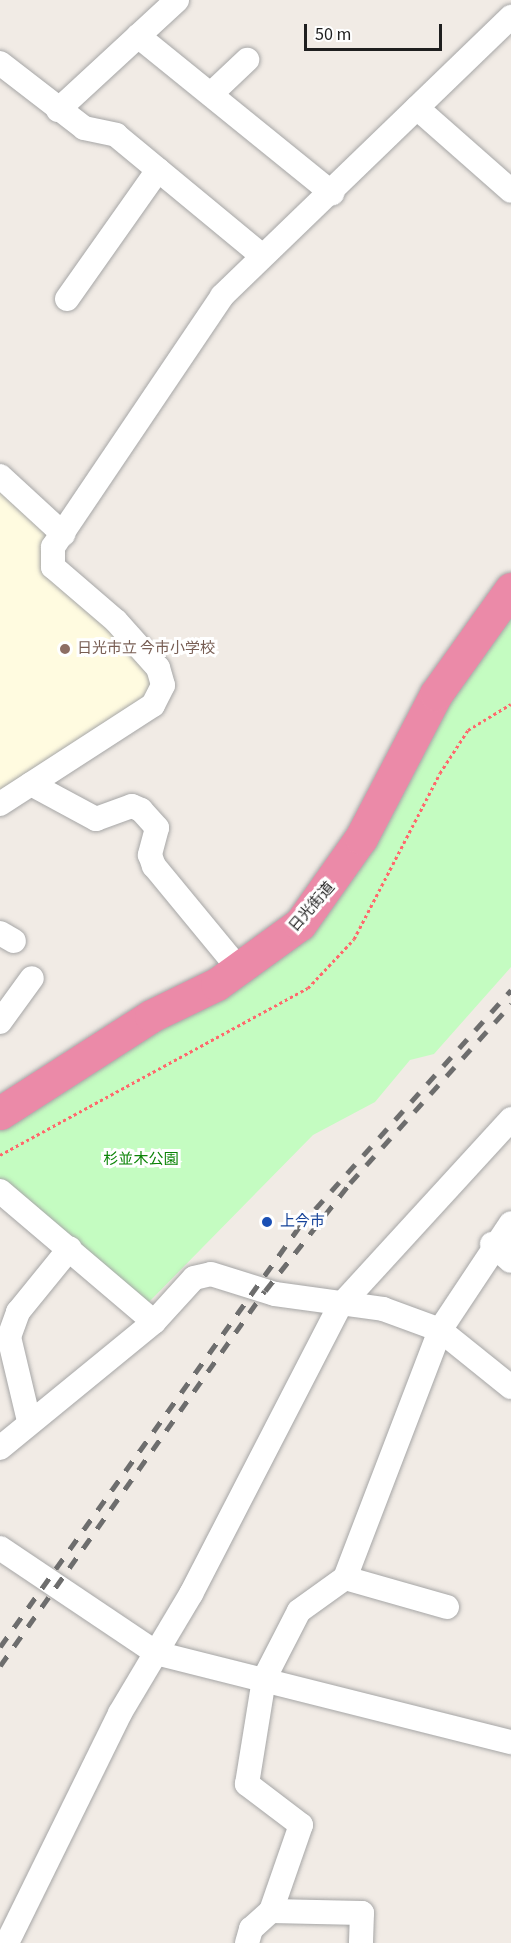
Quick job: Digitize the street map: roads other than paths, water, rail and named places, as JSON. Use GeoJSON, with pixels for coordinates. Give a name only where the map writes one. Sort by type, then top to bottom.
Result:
{"type":"FeatureCollection","features":[{"type":"Feature","properties":{"kind":"highway","name":"日光街道"},"geometry":{"type":"LineString","coordinates":[[0,1113],[151,1016],[239,969],[300,924],[334,882],[436,694],[511,589]]}},
{"type":"Feature","properties":{"kind":"street"},"geometry":{"type":"LineString","coordinates":[[58,110],[177,0]]}},
{"type":"Feature","properties":{"kind":"street"},"geometry":{"type":"LineString","coordinates":[[0,804],[153,705],[164,685],[158,668],[116,621],[53,567],[53,548],[222,296],[261,255],[332,193],[511,17]]}},
{"type":"Feature","properties":{"kind":"street"},"geometry":{"type":"LineString","coordinates":[[138,36],[332,193]]}},
{"type":"Feature","properties":{"kind":"street"},"geometry":{"type":"LineString","coordinates":[[211,94],[247,60]]}},
{"type":"Feature","properties":{"kind":"street"},"geometry":{"type":"LineString","coordinates":[[0,63],[84,128],[117,135],[261,255]]}},
{"type":"Feature","properties":{"kind":"street"},"geometry":{"type":"LineString","coordinates":[[417,108],[511,191]]}},
{"type":"Feature","properties":{"kind":"street"},"geometry":{"type":"LineString","coordinates":[[68,299],[159,170]]}},
{"type":"Feature","properties":{"kind":"street"},"geometry":{"type":"LineString","coordinates":[[0,476],[63,534]]}},
{"type":"Feature","properties":{"kind":"street"},"geometry":{"type":"LineString","coordinates":[[31,784],[96,819],[132,806],[141,810],[157,828],[150,855],[154,866],[239,969]]}},
{"type":"Feature","properties":{"kind":"street"},"geometry":{"type":"LineString","coordinates":[[0,1022],[32,978]]}},
{"type":"Feature","properties":{"kind":"street"},"geometry":{"type":"LineString","coordinates":[[7,1943],[120,1713],[156,1653],[339,1306],[511,1119]]}},
{"type":"Feature","properties":{"kind":"street"},"geometry":{"type":"LineString","coordinates":[[0,1191],[70,1248],[154,1322]]}},
{"type":"Feature","properties":{"kind":"street"},"geometry":{"type":"LineString","coordinates":[[247,1943],[251,1929],[271,1911],[301,1825],[247,1784],[264,1679],[299,1611],[345,1578],[440,1330],[492,1244],[511,1223]]}},
{"type":"Feature","properties":{"kind":"street"},"geometry":{"type":"LineString","coordinates":[[492,1244],[511,1261]]}},
{"type":"Feature","properties":{"kind":"street"},"geometry":{"type":"LineString","coordinates":[[29,1421],[9,1337],[18,1312],[70,1248]]}},
{"type":"Feature","properties":{"kind":"street"},"geometry":{"type":"LineString","coordinates":[[0,1448],[29,1421],[154,1322],[194,1278],[211,1274],[339,1306],[383,1309],[440,1330],[511,1387]]}},
{"type":"Feature","properties":{"kind":"street"},"geometry":{"type":"LineString","coordinates":[[0,1548],[156,1653],[511,1742]]}},
{"type":"Feature","properties":{"kind":"street"},"geometry":{"type":"LineString","coordinates":[[345,1578],[447,1607]]}},
{"type":"Feature","properties":{"kind":"street"},"geometry":{"type":"LineString","coordinates":[[271,1911],[362,1913],[361,1943]]}},
{"type":"Feature","properties":{"kind":"railway"},"geometry":{"type":"LineString","coordinates":[[0,1647],[299,1227],[511,990]]}},
{"type":"Feature","properties":{"kind":"railway"},"geometry":{"type":"LineString","coordinates":[[0,1666],[265,1291],[350,1183],[511,1004]]}},
{"type":"Feature","properties":{"kind":"place","name":"日光市立 今市小学校"},"geometry":{"type":"Point","coordinates":[65,649]}},
{"type":"Feature","properties":{"kind":"place","name":"上今市"},"geometry":{"type":"Point","coordinates":[267,1222]}},
{"type":"Feature","properties":{"kind":"park label","name":"杉並木公園"},"geometry":{"type":"Point","coordinates":[141,1160]}}]}
